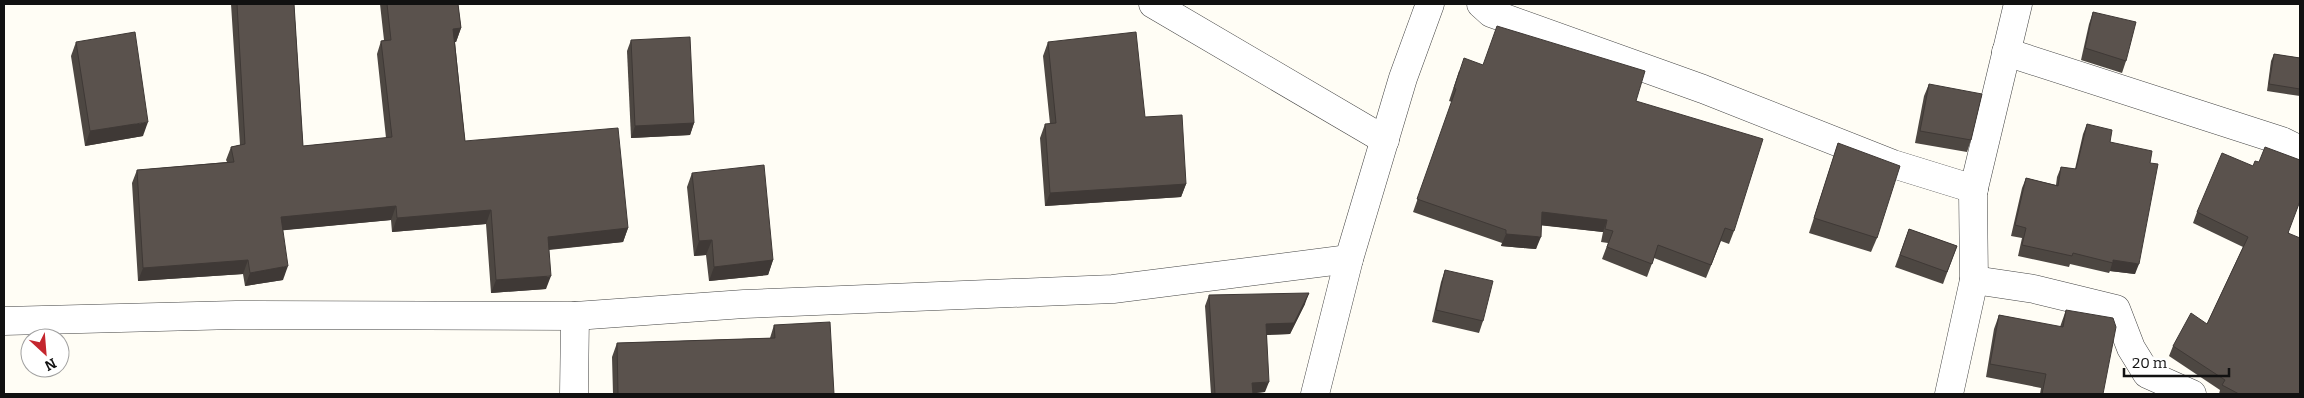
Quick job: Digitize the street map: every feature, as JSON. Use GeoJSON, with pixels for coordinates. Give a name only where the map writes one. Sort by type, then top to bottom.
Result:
{"type":"FeatureCollection","features":[{"type":"Feature","properties":{"kind":"street"},"geometry":{"type":"LineString","coordinates":[[1153,4],[1384,140]]}},
{"type":"Feature","properties":{"kind":"street"},"geometry":{"type":"LineString","coordinates":[[1315,394],[1349,259],[1384,140],[1403,78],[1430,4]]}},
{"type":"Feature","properties":{"kind":"street"},"geometry":{"type":"LineString","coordinates":[[1481,4],[1491,12],[1703,89],[1893,164],[1974,190]]}},
{"type":"Feature","properties":{"kind":"street"},"geometry":{"type":"LineString","coordinates":[[1949,394],[1974,280],[1974,190],[2018,4]]}},
{"type":"Feature","properties":{"kind":"street"},"geometry":{"type":"LineString","coordinates":[[2006,52],[2282,141],[2300,150]]}},
{"type":"Feature","properties":{"kind":"street"},"geometry":{"type":"LineString","coordinates":[[4,321],[236,316],[575,316],[744,304],[1113,289],[1349,259]]}},
{"type":"Feature","properties":{"kind":"street"},"geometry":{"type":"LineString","coordinates":[[1974,280],[2034,289],[2116,310],[2131,348],[2147,374],[2192,394]]}},
{"type":"Feature","properties":{"kind":"street"},"geometry":{"type":"LineString","coordinates":[[574,394],[575,316]]}},
{"type":"Feature","properties":{"kind":"building"},"geometry":{"type":"Polygon","coordinates":[[[237,4],[294,4],[303,146],[392,137],[381,41],[391,40],[387,4],[458,4],[461,28],[453,29],[465,141],[618,128],[628,228],[548,237],[551,276],[496,280],[491,210],[397,218],[396,206],[281,217],[288,266],[250,273],[248,260],[143,268],[137,170],[234,162],[231,147],[245,144],[237,4]]]}},
{"type":"Feature","properties":{"kind":"building"},"geometry":{"type":"Polygon","coordinates":[[[2093,12],[2136,22],[2126,61],[2085,48],[2093,12]]]}},
{"type":"Feature","properties":{"kind":"building"},"geometry":{"type":"Polygon","coordinates":[[[1497,26],[1645,71],[1636,101],[1763,139],[1734,231],[1725,228],[1711,265],[1658,245],[1652,264],[1607,247],[1613,231],[1605,229],[1607,220],[1542,212],[1541,237],[1506,234],[1506,230],[1417,199],[1456,89],[1454,88],[1464,58],[1483,65],[1497,26]]]}},
{"type":"Feature","properties":{"kind":"building"},"geometry":{"type":"Polygon","coordinates":[[[135,32],[148,122],[90,131],[76,42],[135,32]]]}},
{"type":"Feature","properties":{"kind":"building"},"geometry":{"type":"Polygon","coordinates":[[[1136,32],[1145,117],[1182,115],[1186,184],[1050,193],[1045,124],[1056,123],[1048,42],[1136,32]]]}},
{"type":"Feature","properties":{"kind":"building"},"geometry":{"type":"Polygon","coordinates":[[[690,37],[694,123],[635,126],[631,40],[690,37]]]}},
{"type":"Feature","properties":{"kind":"building"},"geometry":{"type":"Polygon","coordinates":[[[2274,54],[2300,58],[2300,89],[2269,84],[2274,54]]]}},
{"type":"Feature","properties":{"kind":"building"},"geometry":{"type":"Polygon","coordinates":[[[1929,84],[1982,94],[1971,140],[1920,131],[1929,84]]]}},
{"type":"Feature","properties":{"kind":"building"},"geometry":{"type":"Polygon","coordinates":[[[2087,124],[2112,130],[2110,142],[2152,151],[2150,163],[2158,164],[2139,264],[2113,260],[2113,263],[2073,253],[2072,256],[2022,245],[2026,228],[2015,225],[2026,178],[2058,186],[2061,167],[2076,169],[2087,124]]]}},
{"type":"Feature","properties":{"kind":"building"},"geometry":{"type":"Polygon","coordinates":[[[1838,143],[1900,166],[1877,238],[1814,218],[1838,143]]]}},
{"type":"Feature","properties":{"kind":"building"},"geometry":{"type":"Polygon","coordinates":[[[2265,147],[2300,160],[2300,201],[2288,233],[2300,238],[2300,394],[2239,394],[2222,385],[2225,380],[2173,346],[2191,313],[2207,324],[2248,237],[2197,212],[2222,153],[2253,166],[2255,161],[2259,162],[2265,147]]]}},
{"type":"Feature","properties":{"kind":"building"},"geometry":{"type":"Polygon","coordinates":[[[764,165],[773,260],[714,267],[712,240],[699,241],[692,173],[764,165]]]}},
{"type":"Feature","properties":{"kind":"building"},"geometry":{"type":"Polygon","coordinates":[[[1909,229],[1957,246],[1947,272],[1900,255],[1909,229]]]}},
{"type":"Feature","properties":{"kind":"building"},"geometry":{"type":"Polygon","coordinates":[[[1445,270],[1493,281],[1483,321],[1436,310],[1445,270]]]}},
{"type":"Feature","properties":{"kind":"building"},"geometry":{"type":"Polygon","coordinates":[[[1309,293],[1294,323],[1266,324],[1269,382],[1252,383],[1253,394],[1215,394],[1209,295],[1309,293]]]}},
{"type":"Feature","properties":{"kind":"building"},"geometry":{"type":"Polygon","coordinates":[[[2066,310],[2113,318],[2116,327],[2103,394],[2042,394],[2046,374],[1990,364],[1999,315],[2063,327],[2066,310]]]}},
{"type":"Feature","properties":{"kind":"building"},"geometry":{"type":"Polygon","coordinates":[[[830,322],[834,394],[618,394],[617,343],[775,338],[774,325],[830,322]]]}}]}
